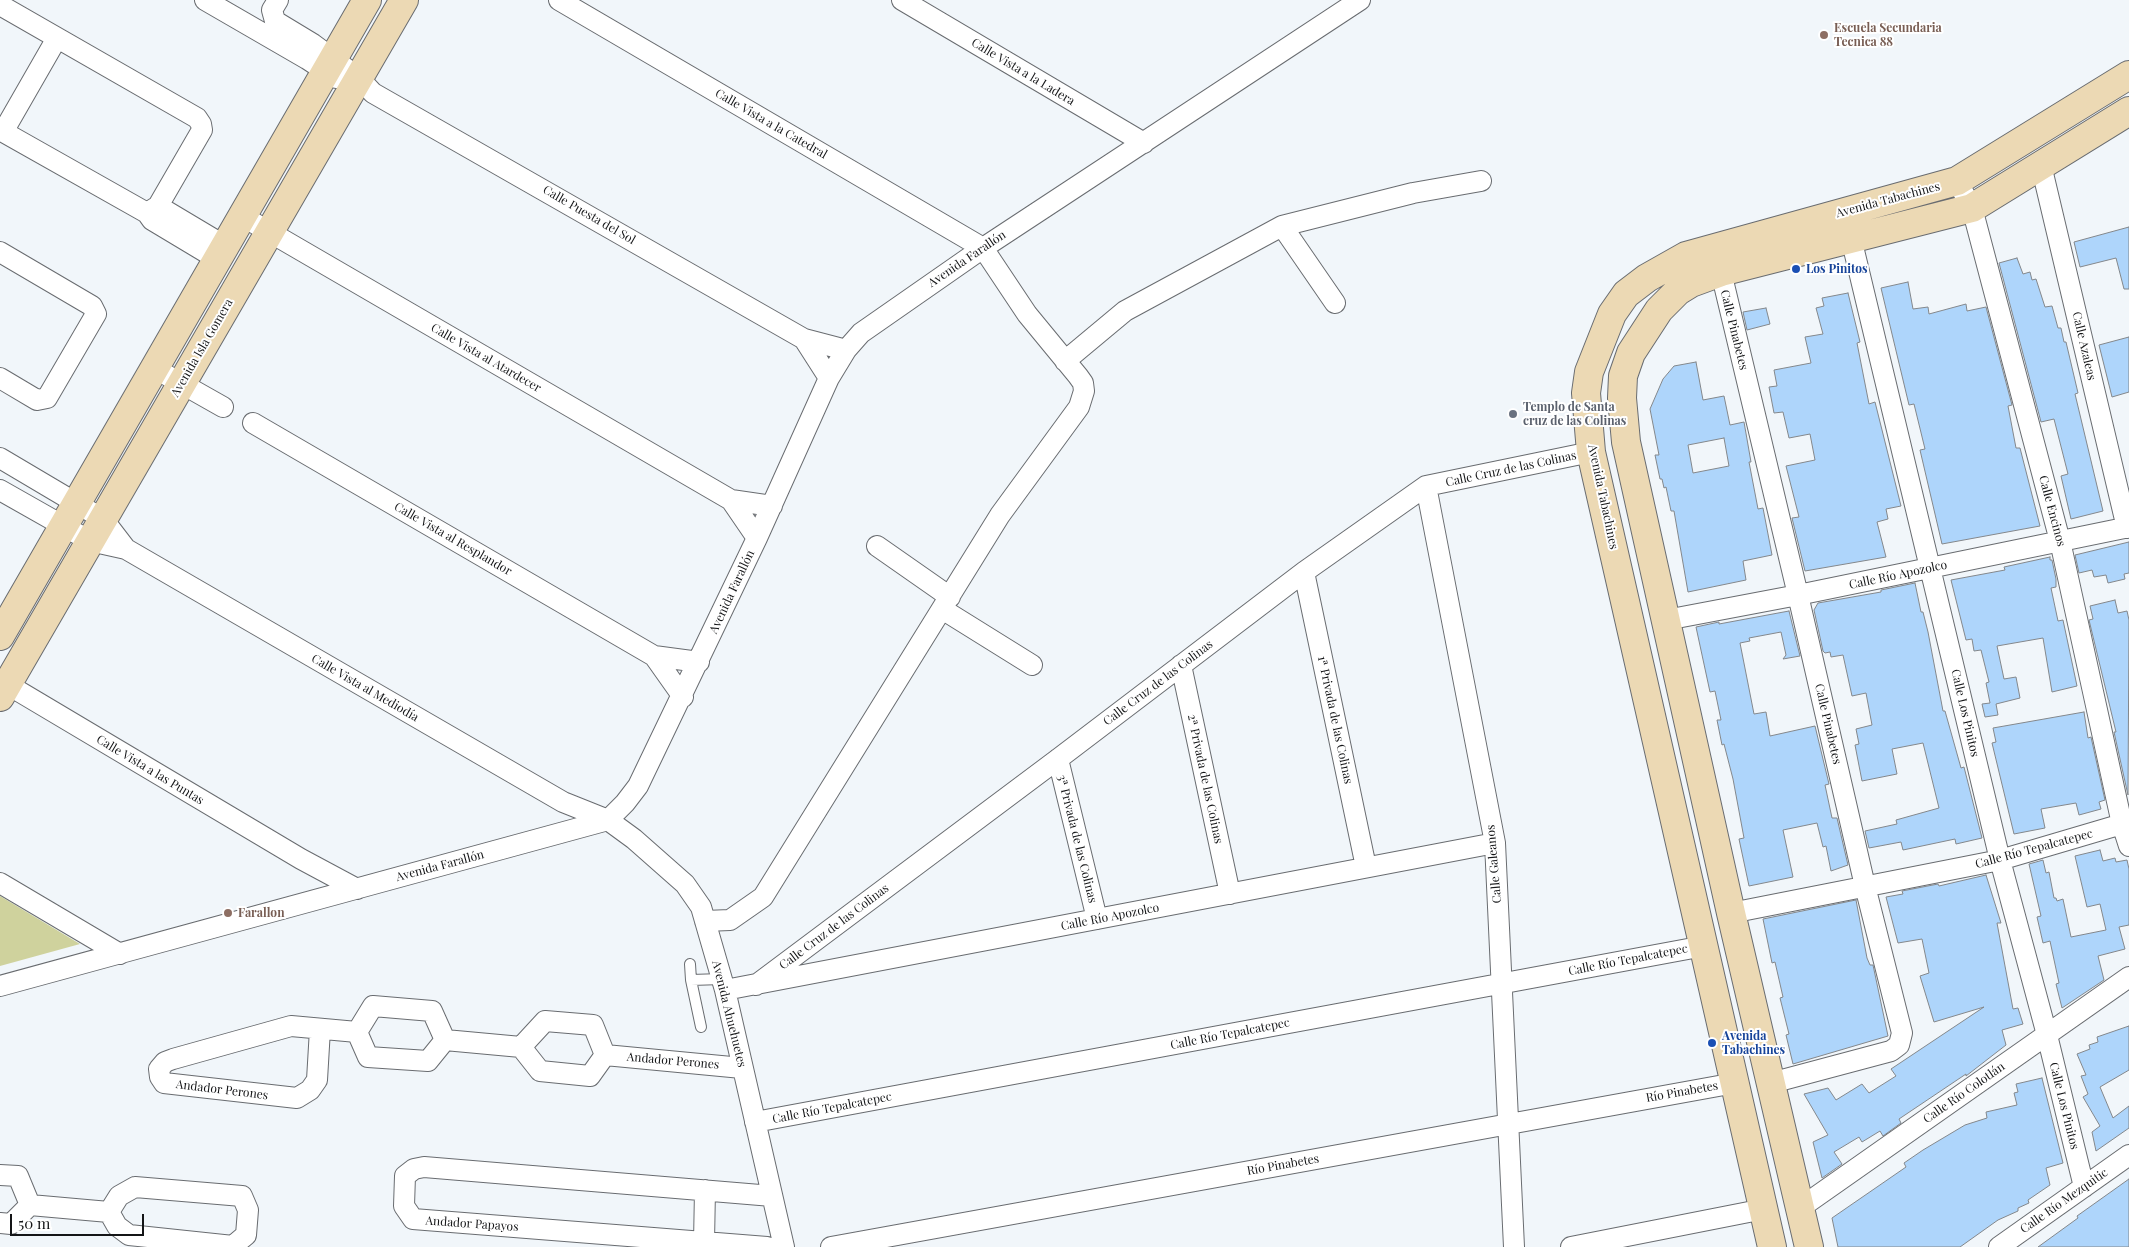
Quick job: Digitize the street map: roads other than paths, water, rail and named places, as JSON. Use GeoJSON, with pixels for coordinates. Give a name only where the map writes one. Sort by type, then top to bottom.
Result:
{"type":"FeatureCollection","features":[{"type":"Feature","properties":{"kind":"street"},"geometry":{"type":"LineString","coordinates":[[204,0],[329,65]]}},
{"type":"Feature","properties":{"kind":"street"},"geometry":{"type":"LineString","coordinates":[[278,0],[272,10],[275,21],[313,44],[329,65]]}},
{"type":"Feature","properties":{"kind":"street"},"geometry":{"type":"LineString","coordinates":[[0,636],[367,0]]}},
{"type":"Feature","properties":{"kind":"street","name":"Avenida Isla Gomera"},"geometry":{"type":"LineString","coordinates":[[2,687],[97,530],[269,232],[361,87],[404,0]]}},
{"type":"Feature","properties":{"kind":"street","name":"Calle Vista a la Catedral"},"geometry":{"type":"LineString","coordinates":[[559,0],[983,248]]}},
{"type":"Feature","properties":{"kind":"street","name":"Calle Vista a la Ladera"},"geometry":{"type":"LineString","coordinates":[[902,0],[1144,143]]}},
{"type":"Feature","properties":{"kind":"street","name":"Avenida Farallón"},"geometry":{"type":"LineString","coordinates":[[0,986],[608,820],[625,804],[638,786],[699,662],[829,378],[846,350],[861,333],[983,248],[1360,0]]}},
{"type":"Feature","properties":{"kind":"street"},"geometry":{"type":"LineString","coordinates":[[0,5],[197,118],[202,130],[152,213]]}},
{"type":"Feature","properties":{"kind":"street"},"geometry":{"type":"LineString","coordinates":[[57,38],[2,131],[221,253]]}},
{"type":"Feature","properties":{"kind":"street","name":"Calle Puesta del Sol"},"geometry":{"type":"LineString","coordinates":[[329,65],[361,87],[804,339],[846,350]]}},
{"type":"Feature","properties":{"kind":"street","name":"Avenida Tabachines"},"geometry":{"type":"LineString","coordinates":[[1772,1247],[1591,452],[1586,393],[1589,372],[1612,314],[1626,294],[1647,278],[1686,256],[1957,181],[2129,75]]}},
{"type":"Feature","properties":{"kind":"street"},"geometry":{"type":"LineString","coordinates":[[1809,1247],[1731,913],[1626,442],[1622,398],[1623,376],[1631,353],[1659,310],[1678,291],[1691,284],[1721,272],[1972,208],[2129,111]]}},
{"type":"Feature","properties":{"kind":"street","name":"Calle Azaleas"},"geometry":{"type":"LineString","coordinates":[[2041,165],[2128,527]]}},
{"type":"Feature","properties":{"kind":"street"},"geometry":{"type":"LineString","coordinates":[[1065,361],[1125,311],[1282,226],[1413,193],[1481,181]]}},
{"type":"Feature","properties":{"kind":"street","name":"Calle Encinos"},"geometry":{"type":"LineString","coordinates":[[1957,181],[1972,208],[2060,541],[2126,822],[2129,846]]}},
{"type":"Feature","properties":{"kind":"street","name":"Calle Vista al Atardecer"},"geometry":{"type":"LineString","coordinates":[[242,216],[731,500],[772,506]]}},
{"type":"Feature","properties":{"kind":"street"},"geometry":{"type":"LineString","coordinates":[[1282,226],[1335,303]]}},
{"type":"Feature","properties":{"kind":"street","name":"Calle Los Pinitos"},"geometry":{"type":"LineString","coordinates":[[1852,238],[2000,860],[2047,1035],[2084,1187]]}},
{"type":"Feature","properties":{"kind":"street"},"geometry":{"type":"LineString","coordinates":[[705,921],[730,920],[763,897],[1000,515],[1079,407],[1084,391],[1083,383],[1027,314],[983,248]]}},
{"type":"Feature","properties":{"kind":"street"},"geometry":{"type":"LineString","coordinates":[[0,252],[92,306],[96,314],[47,398],[37,400],[0,378]]}},
{"type":"Feature","properties":{"kind":"street","name":"Calle Pinabetes"},"geometry":{"type":"LineString","coordinates":[[1721,272],[1865,886],[1902,1033],[1899,1045],[1890,1051],[1771,1084]]}},
{"type":"Feature","properties":{"kind":"street","name":"Calle Puesta del Sol"},"geometry":{"type":"LineString","coordinates":[[804,339],[829,378]]}},
{"type":"Feature","properties":{"kind":"street"},"geometry":{"type":"LineString","coordinates":[[154,368],[223,407]]}},
{"type":"Feature","properties":{"kind":"street","name":"Calle Vista al Resplandor"},"geometry":{"type":"LineString","coordinates":[[252,422],[654,656],[699,662]]}},
{"type":"Feature","properties":{"kind":"street","name":"Calle Cruz de las Colinas"},"geometry":{"type":"LineString","coordinates":[[756,985],[1304,572],[1426,486],[1591,452]]}},
{"type":"Feature","properties":{"kind":"street"},"geometry":{"type":"LineString","coordinates":[[0,458],[76,503],[97,530]]}},
{"type":"Feature","properties":{"kind":"street","name":"Calle Galeanos"},"geometry":{"type":"LineString","coordinates":[[1426,486],[1495,842],[1514,1247]]}},
{"type":"Feature","properties":{"kind":"street"},"geometry":{"type":"LineString","coordinates":[[0,490],[63,527],[97,530]]}},
{"type":"Feature","properties":{"kind":"street","name":"Calle Vista al Atardecer"},"geometry":{"type":"LineString","coordinates":[[731,500],[757,538]]}},
{"type":"Feature","properties":{"kind":"street","name":"Calle Río Apozolco"},"geometry":{"type":"LineString","coordinates":[[1666,620],[1798,595],[2128,527]]}},
{"type":"Feature","properties":{"kind":"street","name":"Calle Vista al Mediodía"},"geometry":{"type":"LineString","coordinates":[[97,530],[126,549],[563,802],[608,820]]}},
{"type":"Feature","properties":{"kind":"street"},"geometry":{"type":"LineString","coordinates":[[877,546],[946,603],[1032,665]]}},
{"type":"Feature","properties":{"kind":"street","name":"1ª Privada de las Colinas"},"geometry":{"type":"LineString","coordinates":[[1304,572],[1366,867]]}},
{"type":"Feature","properties":{"kind":"street","name":"Calle Vista al Resplandor"},"geometry":{"type":"LineString","coordinates":[[654,656],[683,696]]}},
{"type":"Feature","properties":{"kind":"street","name":"2ª Privada de las Colinas"},"geometry":{"type":"LineString","coordinates":[[1181,665],[1230,894]]}},
{"type":"Feature","properties":{"kind":"street","name":"Calle Vista a las Puntas"},"geometry":{"type":"LineString","coordinates":[[2,687],[301,859],[357,889]]}},
{"type":"Feature","properties":{"kind":"street","name":"3ª Privada de las Colinas"},"geometry":{"type":"LineString","coordinates":[[1058,759],[1097,919]]}},
{"type":"Feature","properties":{"kind":"street","name":"Avenida Ahuehuetes"},"geometry":{"type":"LineString","coordinates":[[608,820],[634,838],[685,884],[701,907],[723,985],[784,1247]]}},
{"type":"Feature","properties":{"kind":"street","name":"Calle Río Tepalcatepec"},"geometry":{"type":"LineString","coordinates":[[1731,913],[2000,860],[2126,822]]}},
{"type":"Feature","properties":{"kind":"street","name":"Calle Río Apozolco"},"geometry":{"type":"LineString","coordinates":[[723,985],[756,985],[1495,842]]}},
{"type":"Feature","properties":{"kind":"street"},"geometry":{"type":"LineString","coordinates":[[301,859],[319,899]]}},
{"type":"Feature","properties":{"kind":"street"},"geometry":{"type":"LineString","coordinates":[[0,883],[120,954]]}},
{"type":"Feature","properties":{"kind":"street","name":"Calle Río Tepalcatepec"},"geometry":{"type":"LineString","coordinates":[[755,1122],[1704,946]]}},
{"type":"Feature","properties":{"kind":"street","name":"Calle Río Colotlán"},"geometry":{"type":"LineString","coordinates":[[1800,1208],[2129,977]]}},
{"type":"Feature","properties":{"kind":"street"},"geometry":{"type":"LineString","coordinates":[[373,1006],[432,1011],[445,1040],[428,1062],[368,1056],[357,1032],[373,1006]]}},
{"type":"Feature","properties":{"kind":"street"},"geometry":{"type":"LineString","coordinates":[[445,1040],[521,1047],[540,1071],[590,1076],[604,1055],[593,1025],[545,1021],[521,1047]]}},
{"type":"Feature","properties":{"kind":"street","name":"Andador Perones"},"geometry":{"type":"LineString","coordinates":[[320,1029],[317,1080],[310,1090],[296,1098],[164,1083],[160,1077],[159,1069],[165,1062],[291,1026],[357,1032]]}},
{"type":"Feature","properties":{"kind":"street","name":"Andador Perones"},"geometry":{"type":"LineString","coordinates":[[604,1055],[742,1068]]}},
{"type":"Feature","properties":{"kind":"street","name":"Río Pinabetes"},"geometry":{"type":"LineString","coordinates":[[831,1247],[1735,1083]]}},
{"type":"Feature","properties":{"kind":"street","name":"Calle Río Mezquitic"},"geometry":{"type":"LineString","coordinates":[[2000,1247],[2129,1155]]}},
{"type":"Feature","properties":{"kind":"street","name":"Andador Papayos"},"geometry":{"type":"LineString","coordinates":[[768,1247],[413,1220],[404,1206],[405,1176],[414,1169],[424,1167],[772,1196]]}},
{"type":"Feature","properties":{"kind":"street"},"geometry":{"type":"LineString","coordinates":[[0,1175],[18,1176],[30,1205]]}},
{"type":"Feature","properties":{"kind":"street"},"geometry":{"type":"LineString","coordinates":[[135,1187],[242,1196],[248,1210],[246,1235],[233,1246],[129,1235],[117,1226],[109,1212],[118,1196],[135,1187]]}},
{"type":"Feature","properties":{"kind":"street"},"geometry":{"type":"LineString","coordinates":[[704,1242],[705,1190]]}},
{"type":"Feature","properties":{"kind":"street"},"geometry":{"type":"LineString","coordinates":[[30,1205],[109,1212]]}},
{"type":"Feature","properties":{"kind":"street"},"geometry":{"type":"LineString","coordinates":[[0,1223],[11,1224],[30,1205]]}},
{"type":"Feature","properties":{"kind":"street"},"geometry":{"type":"LineString","coordinates":[[1571,1247],[1764,1210]]}},
{"type":"Feature","properties":{"kind":"lane"},"geometry":{"type":"LineString","coordinates":[[690,964],[701,1026]]}},
{"type":"Feature","properties":{"kind":"lane"},"geometry":{"type":"LineString","coordinates":[[692,980],[723,985]]}},
{"type":"Feature","properties":{"kind":"place","name":"Escuela Secundaria Tecnica 88"},"geometry":{"type":"Point","coordinates":[1824,35]}},
{"type":"Feature","properties":{"kind":"place","name":"Los Pinitos"},"geometry":{"type":"Point","coordinates":[1796,269]}},
{"type":"Feature","properties":{"kind":"place","name":"Templo de Santa cruz de las Colinas"},"geometry":{"type":"Point","coordinates":[1513,414]}},
{"type":"Feature","properties":{"kind":"place","name":"Farallon"},"geometry":{"type":"Point","coordinates":[228,913]}},
{"type":"Feature","properties":{"kind":"place","name":"Avenida Tabachines"},"geometry":{"type":"Point","coordinates":[1712,1043]}}]}
